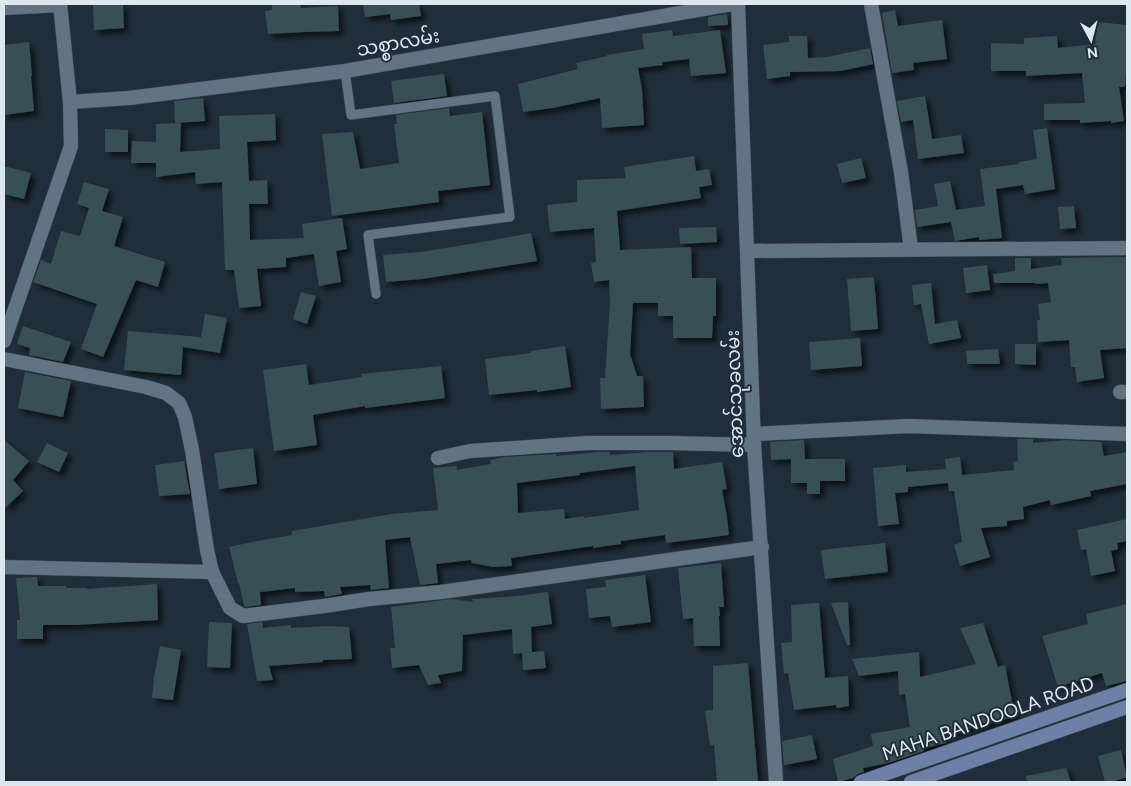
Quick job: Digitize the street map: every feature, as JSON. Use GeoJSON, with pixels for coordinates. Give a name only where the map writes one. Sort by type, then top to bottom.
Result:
{"type":"FeatureCollection","features":[{"type":"Feature","properties":{"kind":"main road","name":"MAHA BANDOOLA ROAD"},"geometry":{"type":"LineString","coordinates":[[861,782],[1127,690]]}},
{"type":"Feature","properties":{"kind":"main road","name":"MAHA BANDOOLA ROAD"},"geometry":{"type":"LineString","coordinates":[[911,782],[1127,707]]}},
{"type":"Feature","properties":{"kind":"street","name":"သစ္စာလမ်း"},"geometry":{"type":"LineString","coordinates":[[70,102],[129,98],[346,71],[732,4]]}},
{"type":"Feature","properties":{"kind":"street","name":"အောင်သုခလမ်း"},"geometry":{"type":"LineString","coordinates":[[738,4],[754,439],[776,782]]}},
{"type":"Feature","properties":{"kind":"street"},"geometry":{"type":"LineString","coordinates":[[871,4],[901,172],[911,250]]}},
{"type":"Feature","properties":{"kind":"street"},"geometry":{"type":"LineString","coordinates":[[4,8],[60,5],[70,102],[71,146],[4,341]]}},
{"type":"Feature","properties":{"kind":"street"},"geometry":{"type":"LineString","coordinates":[[748,251],[1127,248]]}},
{"type":"Feature","properties":{"kind":"street"},"geometry":{"type":"LineString","coordinates":[[4,358],[146,387],[166,393],[179,403],[185,418],[192,450],[212,572],[230,608],[242,616],[369,599],[441,592],[762,547]]}},
{"type":"Feature","properties":{"kind":"street"},"geometry":{"type":"LineString","coordinates":[[438,458],[470,451],[587,443],[671,443],[754,439],[908,426],[1127,434]]}},
{"type":"Feature","properties":{"kind":"street"},"geometry":{"type":"LineString","coordinates":[[4,567],[212,572]]}},
{"type":"Feature","properties":{"kind":"lane"},"geometry":{"type":"LineString","coordinates":[[346,71],[351,115],[495,96],[510,217],[368,235],[376,294]]}},
{"type":"Feature","properties":{"kind":"building"},"geometry":{"type":"Polygon","coordinates":[[[93,4],[123,4],[124,28],[94,30],[93,4]]]}},
{"type":"Feature","properties":{"kind":"building"},"geometry":{"type":"Polygon","coordinates":[[[272,4],[300,4],[301,8],[338,6],[339,31],[268,34],[265,11],[272,10],[272,4]]]}},
{"type":"Feature","properties":{"kind":"building"},"geometry":{"type":"Polygon","coordinates":[[[363,4],[419,4],[421,16],[391,20],[390,14],[365,17],[363,4]]]}},
{"type":"Feature","properties":{"kind":"building"},"geometry":{"type":"Polygon","coordinates":[[[895,10],[898,26],[942,20],[947,59],[913,63],[914,70],[892,73],[882,13],[895,10]]]}},
{"type":"Feature","properties":{"kind":"building"},"geometry":{"type":"Polygon","coordinates":[[[727,14],[728,25],[708,26],[708,17],[727,14]]]}},
{"type":"Feature","properties":{"kind":"building"},"geometry":{"type":"Polygon","coordinates":[[[1097,22],[1127,25],[1125,87],[1119,87],[1124,121],[1080,123],[1080,120],[1044,120],[1044,104],[1085,103],[1082,73],[1026,76],[1026,71],[991,71],[991,43],[1024,44],[1024,38],[1057,36],[1058,48],[1095,44],[1097,22]]]}},
{"type":"Feature","properties":{"kind":"building"},"geometry":{"type":"Polygon","coordinates":[[[672,30],[673,36],[720,30],[726,73],[691,76],[689,59],[662,62],[663,65],[638,68],[642,89],[644,125],[602,128],[600,98],[523,112],[518,84],[578,69],[576,63],[607,55],[644,49],[642,34],[672,30]]]}},
{"type":"Feature","properties":{"kind":"building"},"geometry":{"type":"Polygon","coordinates":[[[789,36],[807,36],[808,58],[827,57],[870,48],[873,64],[841,71],[790,72],[790,76],[767,79],[763,45],[789,42],[789,36]]]}},
{"type":"Feature","properties":{"kind":"building"},"geometry":{"type":"Polygon","coordinates":[[[29,42],[34,111],[4,115],[4,45],[29,42]]]}},
{"type":"Feature","properties":{"kind":"building"},"geometry":{"type":"Polygon","coordinates":[[[444,74],[447,96],[394,103],[391,81],[444,74]]]}},
{"type":"Feature","properties":{"kind":"building"},"geometry":{"type":"Polygon","coordinates":[[[925,96],[932,139],[961,135],[964,153],[918,159],[913,120],[901,122],[897,101],[925,96]]]}},
{"type":"Feature","properties":{"kind":"building"},"geometry":{"type":"Polygon","coordinates":[[[203,98],[205,121],[175,123],[174,101],[203,98]]]}},
{"type":"Feature","properties":{"kind":"building"},"geometry":{"type":"Polygon","coordinates":[[[449,108],[450,116],[482,112],[490,185],[438,191],[439,202],[332,216],[322,134],[353,132],[360,169],[399,163],[394,124],[397,124],[396,115],[449,108]]]}},
{"type":"Feature","properties":{"kind":"building"},"geometry":{"type":"Polygon","coordinates":[[[275,114],[276,140],[247,142],[249,181],[267,180],[268,204],[249,204],[250,240],[304,238],[302,224],[342,218],[347,249],[336,251],[341,282],[319,286],[314,254],[286,258],[286,267],[257,269],[261,306],[239,308],[234,270],[225,270],[222,182],[196,184],[195,172],[156,177],[156,163],[131,163],[132,141],[156,142],[156,124],[181,123],[180,152],[220,149],[219,116],[275,114]]]}},
{"type":"Feature","properties":{"kind":"building"},"geometry":{"type":"Polygon","coordinates":[[[1047,128],[1055,189],[1025,194],[1023,185],[996,189],[1002,238],[979,240],[979,237],[955,241],[951,222],[917,227],[915,210],[938,206],[934,184],[950,181],[956,210],[985,206],[980,169],[1019,164],[1019,162],[1037,159],[1033,130],[1047,128]]]}},
{"type":"Feature","properties":{"kind":"building"},"geometry":{"type":"Polygon","coordinates":[[[105,129],[128,130],[128,152],[105,152],[105,129]]]}},
{"type":"Feature","properties":{"kind":"building"},"geometry":{"type":"Polygon","coordinates":[[[694,156],[696,171],[709,169],[712,185],[699,187],[701,198],[617,211],[620,250],[691,247],[692,278],[716,278],[716,316],[713,316],[712,338],[673,338],[673,316],[658,316],[658,303],[633,303],[630,354],[637,376],[643,376],[644,407],[601,409],[600,378],[605,378],[610,303],[609,280],[594,282],[591,263],[596,262],[594,228],[550,232],[547,205],[577,202],[577,180],[626,178],[624,167],[694,156]]]}},
{"type":"Feature","properties":{"kind":"building"},"geometry":{"type":"Polygon","coordinates":[[[861,158],[866,178],[842,183],[837,164],[861,158]]]}},
{"type":"Feature","properties":{"kind":"building"},"geometry":{"type":"Polygon","coordinates":[[[4,166],[31,173],[24,199],[4,194],[4,166]]]}},
{"type":"Feature","properties":{"kind":"building"},"geometry":{"type":"Polygon","coordinates":[[[84,182],[109,189],[102,211],[123,217],[114,246],[165,262],[158,287],[136,280],[103,357],[81,349],[97,304],[33,282],[41,260],[51,264],[61,231],[80,236],[89,208],[77,204],[84,182]]]}},
{"type":"Feature","properties":{"kind":"building"},"geometry":{"type":"Polygon","coordinates":[[[1074,206],[1076,228],[1060,229],[1058,207],[1074,206]]]}},
{"type":"Feature","properties":{"kind":"building"},"geometry":{"type":"Polygon","coordinates":[[[716,227],[717,242],[680,244],[679,228],[716,227]]]}},
{"type":"Feature","properties":{"kind":"building"},"geometry":{"type":"Polygon","coordinates":[[[531,233],[537,261],[422,279],[386,282],[383,255],[421,252],[531,233]]]}},
{"type":"Feature","properties":{"kind":"building"},"geometry":{"type":"Polygon","coordinates":[[[1127,257],[1127,348],[1100,350],[1104,378],[1077,382],[1075,367],[1071,367],[1069,340],[1038,342],[1037,320],[1040,320],[1038,304],[1051,302],[1048,283],[994,283],[993,274],[1015,271],[1015,258],[1031,258],[1031,269],[1062,265],[1061,258],[1127,257]]]}},
{"type":"Feature","properties":{"kind":"building"},"geometry":{"type":"Polygon","coordinates":[[[987,265],[990,290],[966,293],[963,268],[987,265]]]}},
{"type":"Feature","properties":{"kind":"building"},"geometry":{"type":"Polygon","coordinates":[[[874,277],[878,329],[851,331],[847,279],[874,277]]]}},
{"type":"Feature","properties":{"kind":"building"},"geometry":{"type":"Polygon","coordinates":[[[931,283],[935,324],[957,320],[961,338],[929,344],[921,304],[914,305],[912,285],[931,283]]]}},
{"type":"Feature","properties":{"kind":"building"},"geometry":{"type":"Polygon","coordinates":[[[301,292],[316,296],[307,324],[293,319],[301,292]]]}},
{"type":"Feature","properties":{"kind":"building"},"geometry":{"type":"Polygon","coordinates":[[[205,314],[227,318],[220,353],[183,347],[181,375],[124,370],[128,331],[201,337],[205,314]]]}},
{"type":"Feature","properties":{"kind":"building"},"geometry":{"type":"Polygon","coordinates":[[[23,326],[71,342],[63,362],[29,355],[30,348],[17,344],[23,326]]]}},
{"type":"Feature","properties":{"kind":"building"},"geometry":{"type":"Polygon","coordinates":[[[860,338],[862,366],[811,370],[809,342],[860,338]]]}},
{"type":"Feature","properties":{"kind":"building"},"geometry":{"type":"Polygon","coordinates":[[[1015,344],[1036,344],[1036,365],[1015,364],[1015,344]]]}},
{"type":"Feature","properties":{"kind":"building"},"geometry":{"type":"Polygon","coordinates":[[[565,346],[571,387],[537,392],[537,390],[489,395],[485,359],[565,346]]]}},
{"type":"Feature","properties":{"kind":"building"},"geometry":{"type":"Polygon","coordinates":[[[998,349],[1000,364],[967,364],[966,351],[998,349]]]}},
{"type":"Feature","properties":{"kind":"building"},"geometry":{"type":"Polygon","coordinates":[[[306,364],[309,385],[362,377],[361,374],[441,366],[445,398],[365,408],[365,406],[313,415],[317,445],[274,451],[263,370],[306,364]]]}},
{"type":"Feature","properties":{"kind":"building"},"geometry":{"type":"Polygon","coordinates":[[[25,372],[71,381],[63,417],[18,408],[25,372]]]}},
{"type":"Feature","properties":{"kind":"building"},"geometry":{"type":"Polygon","coordinates":[[[1017,439],[1033,439],[1033,443],[1065,440],[1101,442],[1104,456],[1127,452],[1127,484],[1090,491],[1091,496],[1051,505],[1050,500],[1023,507],[1024,519],[1007,521],[1007,526],[981,528],[990,557],[960,566],[954,545],[962,542],[954,491],[949,491],[948,483],[908,487],[908,492],[895,493],[899,524],[878,526],[873,468],[906,465],[906,472],[946,469],[945,459],[960,457],[962,475],[1014,470],[1013,462],[1018,461],[1017,439]]]}},
{"type":"Feature","properties":{"kind":"building"},"geometry":{"type":"Polygon","coordinates":[[[4,440],[29,461],[13,480],[23,491],[4,509],[4,440]]]}},
{"type":"Feature","properties":{"kind":"building"},"geometry":{"type":"Polygon","coordinates":[[[804,440],[805,459],[845,459],[845,481],[820,481],[820,494],[807,494],[807,483],[791,483],[791,459],[771,460],[770,442],[804,440]]]}},
{"type":"Feature","properties":{"kind":"building"},"geometry":{"type":"Polygon","coordinates":[[[47,443],[68,453],[59,472],[37,462],[47,443]]]}},
{"type":"Feature","properties":{"kind":"building"},"geometry":{"type":"Polygon","coordinates":[[[253,448],[257,484],[219,489],[214,453],[253,448]]]}},
{"type":"Feature","properties":{"kind":"building"},"geometry":{"type":"Polygon","coordinates":[[[598,452],[609,452],[610,455],[673,452],[674,469],[722,462],[727,489],[722,490],[729,535],[666,543],[665,535],[621,541],[621,544],[593,548],[593,546],[511,558],[512,566],[493,567],[472,563],[471,560],[436,564],[438,583],[420,585],[410,537],[385,540],[389,588],[371,590],[370,585],[340,587],[342,594],[325,597],[324,591],[295,592],[295,588],[260,592],[261,605],[244,606],[229,547],[292,535],[292,531],[391,514],[438,510],[433,468],[456,466],[457,470],[491,464],[490,460],[504,457],[556,454],[556,456],[598,452]],[[635,466],[517,483],[518,513],[564,509],[565,519],[639,510],[635,466]]]}},
{"type":"Feature","properties":{"kind":"building"},"geometry":{"type":"Polygon","coordinates":[[[184,461],[190,494],[159,496],[155,465],[184,461]]]}},
{"type":"Feature","properties":{"kind":"building"},"geometry":{"type":"Polygon","coordinates":[[[1127,519],[1127,541],[1117,543],[1118,549],[1111,551],[1115,571],[1091,576],[1086,549],[1081,550],[1077,530],[1127,519]]]}},
{"type":"Feature","properties":{"kind":"building"},"geometry":{"type":"Polygon","coordinates":[[[885,543],[888,572],[825,579],[821,550],[885,543]]]}},
{"type":"Feature","properties":{"kind":"building"},"geometry":{"type":"Polygon","coordinates":[[[721,563],[724,607],[719,607],[720,646],[694,646],[693,618],[683,619],[678,568],[721,563]]]}},
{"type":"Feature","properties":{"kind":"building"},"geometry":{"type":"Polygon","coordinates":[[[645,575],[651,622],[612,627],[610,616],[589,618],[586,589],[606,587],[605,580],[645,575]]]}},
{"type":"Feature","properties":{"kind":"building"},"geometry":{"type":"Polygon","coordinates":[[[37,577],[38,586],[66,586],[66,588],[87,589],[157,584],[158,620],[43,625],[43,639],[17,639],[17,620],[20,620],[16,578],[37,577]]]}},
{"type":"Feature","properties":{"kind":"building"},"geometry":{"type":"Polygon","coordinates":[[[548,592],[552,624],[531,627],[532,652],[513,654],[512,629],[463,635],[462,671],[438,675],[441,683],[428,685],[419,665],[392,668],[390,648],[395,648],[391,607],[451,599],[473,602],[472,599],[548,592]]]}},
{"type":"Feature","properties":{"kind":"building"},"geometry":{"type":"Polygon","coordinates":[[[848,602],[850,645],[847,645],[831,603],[848,602]]]}},
{"type":"Feature","properties":{"kind":"building"},"geometry":{"type":"Polygon","coordinates":[[[819,603],[825,678],[848,676],[849,706],[837,708],[836,705],[794,710],[788,673],[784,674],[781,643],[792,642],[791,605],[819,603]]]}},
{"type":"Feature","properties":{"kind":"building"},"geometry":{"type":"Polygon","coordinates":[[[1127,604],[1127,681],[1106,686],[1102,673],[1058,687],[1042,636],[1088,624],[1086,614],[1127,604]]]}},
{"type":"Feature","properties":{"kind":"building"},"geometry":{"type":"Polygon","coordinates":[[[209,622],[232,623],[230,668],[207,667],[209,622]]]}},
{"type":"Feature","properties":{"kind":"building"},"geometry":{"type":"Polygon","coordinates":[[[262,622],[263,628],[291,625],[291,628],[349,627],[352,659],[269,666],[273,680],[257,681],[247,624],[262,622]]]}},
{"type":"Feature","properties":{"kind":"building"},"geometry":{"type":"Polygon","coordinates":[[[983,623],[998,667],[1005,665],[1015,717],[944,735],[946,743],[924,748],[924,751],[888,763],[863,768],[864,772],[853,778],[838,782],[833,759],[873,746],[871,734],[910,727],[905,694],[899,695],[898,671],[859,676],[852,659],[919,652],[920,677],[976,664],[960,628],[983,623]]]}},
{"type":"Feature","properties":{"kind":"building"},"geometry":{"type":"Polygon","coordinates":[[[160,646],[181,650],[173,700],[152,698],[160,646]]]}},
{"type":"Feature","properties":{"kind":"building"},"geometry":{"type":"Polygon","coordinates":[[[544,651],[546,668],[523,670],[522,653],[544,651]]]}},
{"type":"Feature","properties":{"kind":"building"},"geometry":{"type":"Polygon","coordinates":[[[748,663],[758,782],[717,782],[714,745],[710,746],[705,711],[713,710],[713,666],[748,663]]]}},
{"type":"Feature","properties":{"kind":"building"},"geometry":{"type":"Polygon","coordinates":[[[812,735],[817,759],[784,765],[782,741],[812,735]]]}},
{"type":"Feature","properties":{"kind":"building"},"geometry":{"type":"Polygon","coordinates":[[[1121,750],[1127,777],[1105,782],[1098,756],[1121,750]]]}},
{"type":"Feature","properties":{"kind":"building"},"geometry":{"type":"Polygon","coordinates":[[[1066,768],[1071,782],[1027,782],[1026,776],[1066,768]]]}}]}
